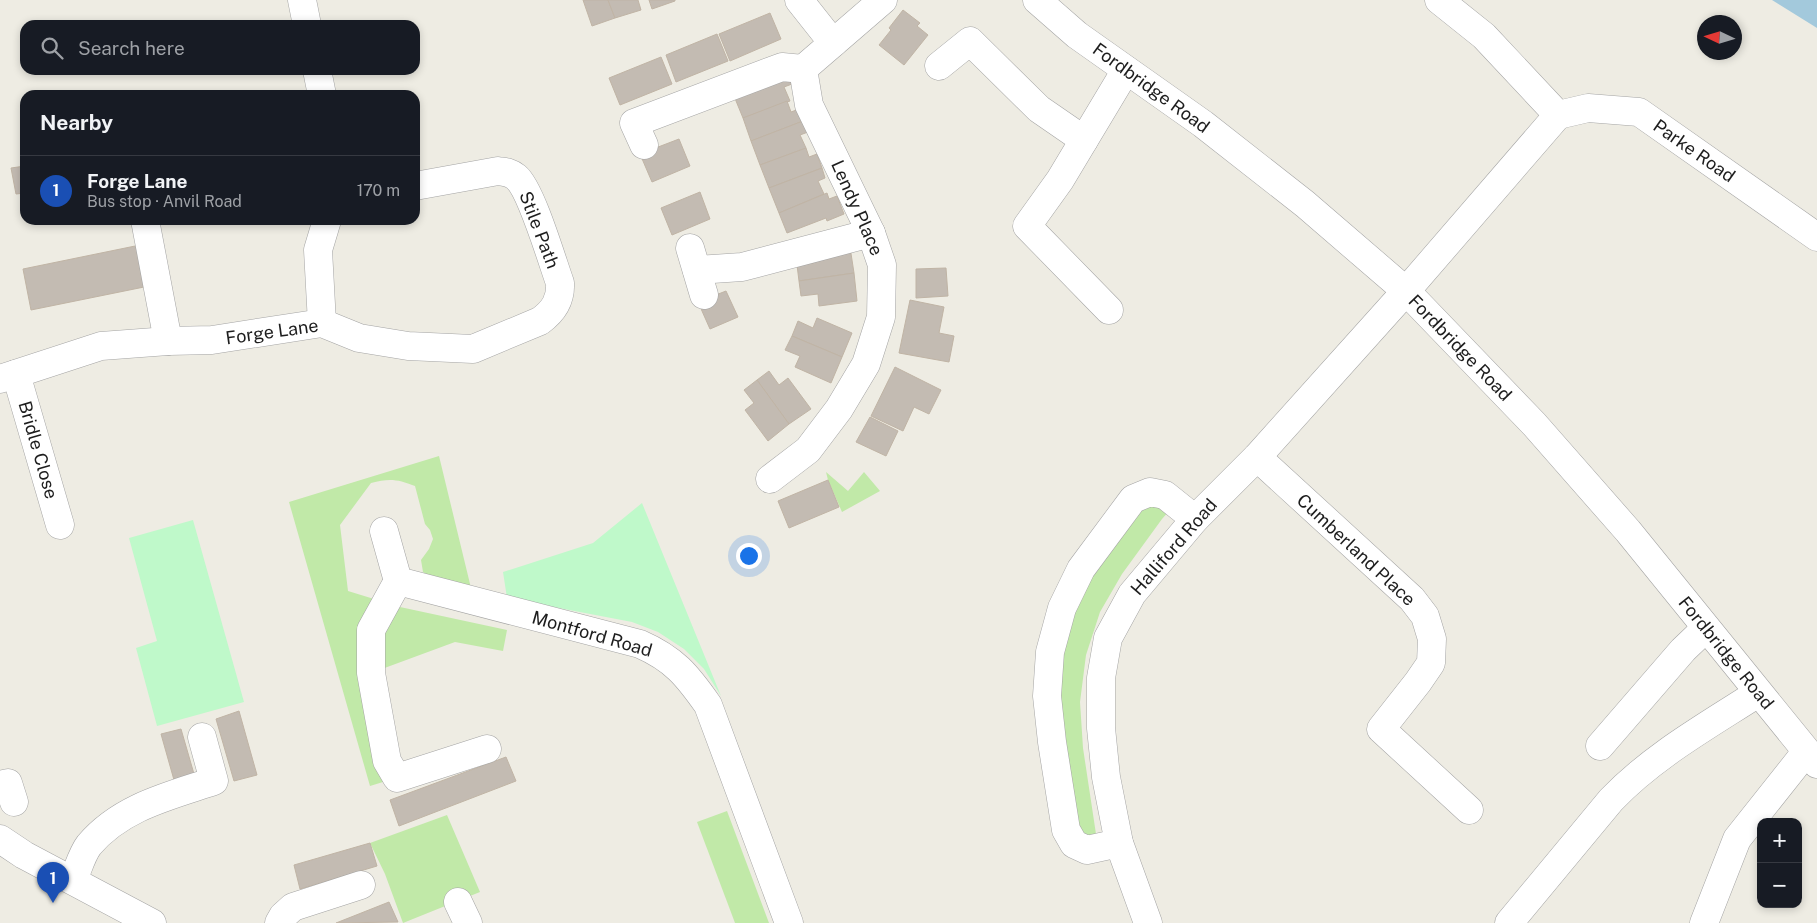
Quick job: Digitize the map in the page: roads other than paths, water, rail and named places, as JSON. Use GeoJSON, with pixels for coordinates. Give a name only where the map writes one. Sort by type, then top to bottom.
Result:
{"type":"FeatureCollection","features":[{"type":"Feature","properties":{"kind":"street"},"geometry":{"type":"LineString","coordinates":[[302,0],[306,20]]}},
{"type":"Feature","properties":{"kind":"street"},"geometry":{"type":"LineString","coordinates":[[799,0],[832,43]]}},
{"type":"Feature","properties":{"kind":"street"},"geometry":{"type":"LineString","coordinates":[[644,145],[634,123],[782,66],[803,69],[884,0]]}},
{"type":"Feature","properties":{"kind":"street","name":"Fordbridge Road"},"geometry":{"type":"LineString","coordinates":[[1037,0],[1077,35],[1203,124],[1305,204],[1406,291],[1534,424],[1628,531],[1811,758]]}},
{"type":"Feature","properties":{"kind":"street"},"geometry":{"type":"LineString","coordinates":[[1406,291],[1558,115],[1484,36],[1439,0]]}},
{"type":"Feature","properties":{"kind":"street"},"geometry":{"type":"LineString","coordinates":[[939,66],[970,41],[1039,109],[1084,140]]}},
{"type":"Feature","properties":{"kind":"street","name":"Lendy Place"},"geometry":{"type":"LineString","coordinates":[[770,479],[808,450],[839,409],[866,364],[881,317],[882,265],[871,233],[809,105],[803,69]]}},
{"type":"Feature","properties":{"kind":"street"},"geometry":{"type":"LineString","coordinates":[[1109,310],[1028,226],[1060,180],[1126,70]]}},
{"type":"Feature","properties":{"kind":"street"},"geometry":{"type":"LineString","coordinates":[[318,75],[321,90]]}},
{"type":"Feature","properties":{"kind":"street","name":"Parke Road"},"geometry":{"type":"LineString","coordinates":[[1558,115],[1588,108],[1639,112],[1817,236]]}},
{"type":"Feature","properties":{"kind":"street","name":"Stile Path"},"geometry":{"type":"LineString","coordinates":[[420,185],[498,171],[508,172],[517,177],[528,194],[560,283],[560,294],[556,304],[550,314],[540,321]]}},
{"type":"Feature","properties":{"kind":"street"},"geometry":{"type":"LineString","coordinates":[[146,225],[168,341]]}},
{"type":"Feature","properties":{"kind":"street"},"geometry":{"type":"LineString","coordinates":[[322,323],[318,250],[326,225]]}},
{"type":"Feature","properties":{"kind":"street"},"geometry":{"type":"LineString","coordinates":[[697,271],[742,267],[871,233]]}},
{"type":"Feature","properties":{"kind":"street","name":"Halliford Road"},"geometry":{"type":"LineString","coordinates":[[1148,923],[1119,843],[1106,777],[1101,728],[1101,678],[1108,638],[1132,594],[1195,519],[1257,457],[1406,291]]}},
{"type":"Feature","properties":{"kind":"street","name":"Forge Lane"},"geometry":{"type":"LineString","coordinates":[[8,377],[101,346],[212,340],[322,323],[359,338],[408,346],[474,349],[540,321]]}},
{"type":"Feature","properties":{"kind":"street","name":"Bridle Close"},"geometry":{"type":"LineString","coordinates":[[8,377],[60,524]]}},
{"type":"Feature","properties":{"kind":"street","name":"Cumberland Place"},"geometry":{"type":"LineString","coordinates":[[1257,457],[1412,600],[1424,616],[1432,639],[1430,663],[1418,682],[1381,728],[1469,810]]}},
{"type":"Feature","properties":{"kind":"street"},"geometry":{"type":"LineString","coordinates":[[1119,843],[1087,850],[1074,844],[1066,830],[1052,742],[1047,696],[1050,652],[1062,608],[1081,568],[1133,499],[1150,492],[1165,495],[1195,519]]}},
{"type":"Feature","properties":{"kind":"street"},"geometry":{"type":"LineString","coordinates":[[384,531],[398,581],[371,630],[371,673],[387,761],[396,778],[487,749]]}},
{"type":"Feature","properties":{"kind":"street","name":"Montford Road"},"geometry":{"type":"LineString","coordinates":[[398,581],[640,644],[659,653],[677,666],[693,683],[708,705],[789,923]]}},
{"type":"Feature","properties":{"kind":"street"},"geometry":{"type":"LineString","coordinates":[[1600,746],[1683,650],[1706,628]]}},
{"type":"Feature","properties":{"kind":"street"},"geometry":{"type":"LineString","coordinates":[[1510,923],[1628,782],[1677,745],[1758,693]]}},
{"type":"Feature","properties":{"kind":"street"},"geometry":{"type":"LineString","coordinates":[[73,880],[88,846],[110,825],[140,806],[214,781],[202,737]]}},
{"type":"Feature","properties":{"kind":"street"},"geometry":{"type":"LineString","coordinates":[[1704,923],[1737,839],[1811,758]]}},
{"type":"Feature","properties":{"kind":"street"},"geometry":{"type":"LineString","coordinates":[[0,839],[24,856],[152,923]]}},
{"type":"Feature","properties":{"kind":"street"},"geometry":{"type":"LineString","coordinates":[[279,923],[283,916],[293,908],[361,884]]}},
{"type":"Feature","properties":{"kind":"water"},"geometry":{"type":"Polygon","coordinates":[[[1772,0],[1817,0],[1817,28],[1772,0]]]}},
{"type":"Feature","properties":{"kind":"place","name":"Forge Lane"},"geometry":{"type":"Point","coordinates":[53,903]}}]}
